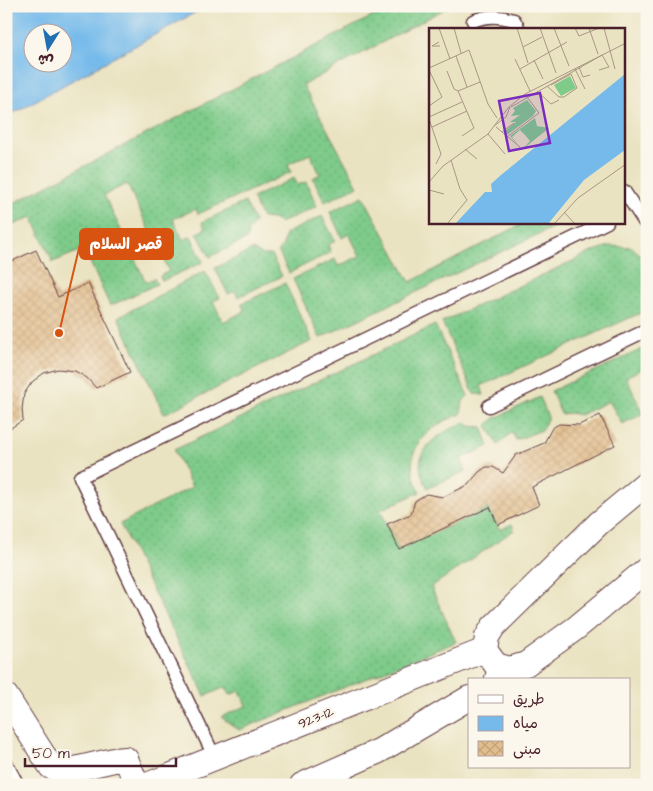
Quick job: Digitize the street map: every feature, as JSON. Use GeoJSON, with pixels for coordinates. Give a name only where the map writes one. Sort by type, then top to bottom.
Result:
{"type":"FeatureCollection","features":[{"type":"Feature","properties":{"kind":"street"},"geometry":{"type":"LineString","coordinates":[[647,483],[599,523],[494,627],[487,637],[485,650],[503,674],[526,664],[576,628],[647,569]]}},
{"type":"Feature","properties":{"kind":"street","name":"923-12"},"geometry":{"type":"LineString","coordinates":[[146,785],[485,650]]}},
{"type":"Feature","properties":{"kind":"street"},"geometry":{"type":"LineString","coordinates":[[6,696],[51,767],[62,772],[126,759],[137,785]]}},
{"type":"Feature","properties":{"kind":"street"},"geometry":{"type":"LineString","coordinates":[[302,785],[379,751],[468,699]]}},
{"type":"Feature","properties":{"kind":"lane"},"geometry":{"type":"LineString","coordinates":[[473,22],[481,18],[498,16],[514,20],[518,28]]}},
{"type":"Feature","properties":{"kind":"lane"},"geometry":{"type":"LineString","coordinates":[[626,198],[630,211],[647,226]]}},
{"type":"Feature","properties":{"kind":"lane"},"geometry":{"type":"LineString","coordinates":[[216,758],[80,477],[603,224]]}},
{"type":"Feature","properties":{"kind":"lane"},"geometry":{"type":"LineString","coordinates":[[489,406],[647,330]]}},
{"type":"Feature","properties":{"kind":"lane"},"geometry":{"type":"LineString","coordinates":[[6,763],[18,785]]}},
{"type":"Feature","properties":{"kind":"green space"},"geometry":{"type":"Polygon","coordinates":[[[392,6],[450,6],[303,85],[358,186],[325,202],[313,178],[320,174],[310,154],[288,164],[291,172],[198,214],[196,209],[173,219],[183,240],[191,236],[203,262],[162,281],[160,276],[169,271],[127,184],[104,195],[146,282],[154,278],[157,284],[110,306],[84,249],[53,262],[32,217],[6,228],[6,207],[392,6]]]}},
{"type":"Feature","properties":{"kind":"green space"},"geometry":{"type":"Polygon","coordinates":[[[294,178],[298,185],[306,182],[317,206],[280,223],[273,219],[262,218],[252,198],[294,178]]]}},
{"type":"Feature","properties":{"kind":"green space"},"geometry":{"type":"Polygon","coordinates":[[[363,196],[410,282],[522,224],[560,224],[320,338],[293,279],[335,259],[338,266],[360,256],[349,234],[342,238],[330,212],[363,196]]]}},
{"type":"Feature","properties":{"kind":"green space"},"geometry":{"type":"Polygon","coordinates":[[[245,202],[255,222],[248,231],[247,239],[210,257],[197,233],[205,229],[202,222],[245,202]]]}},
{"type":"Feature","properties":{"kind":"green space"},"geometry":{"type":"Polygon","coordinates":[[[322,216],[335,241],[328,245],[331,252],[289,273],[278,251],[283,246],[285,234],[322,216]]]}},
{"type":"Feature","properties":{"kind":"green space"},"geometry":{"type":"Polygon","coordinates":[[[609,246],[632,247],[647,261],[647,310],[481,386],[484,395],[474,394],[442,322],[594,251],[609,246]]]}},
{"type":"Feature","properties":{"kind":"green space"},"geometry":{"type":"Polygon","coordinates":[[[252,250],[263,255],[271,255],[282,276],[238,297],[235,291],[228,294],[215,268],[252,250]]]}},
{"type":"Feature","properties":{"kind":"green space"},"geometry":{"type":"Polygon","coordinates":[[[205,271],[220,298],[213,301],[223,322],[245,311],[241,304],[285,283],[312,341],[164,414],[118,317],[205,271]]]}},
{"type":"Feature","properties":{"kind":"green space"},"geometry":{"type":"Polygon","coordinates":[[[435,325],[468,396],[463,401],[461,414],[436,426],[426,434],[414,453],[412,464],[414,477],[420,492],[380,510],[399,549],[488,508],[500,530],[512,524],[514,530],[431,587],[456,642],[239,730],[221,717],[246,706],[240,691],[230,695],[226,687],[205,696],[120,524],[192,487],[174,450],[435,325]]]}},
{"type":"Feature","properties":{"kind":"green space"},"geometry":{"type":"Polygon","coordinates":[[[647,347],[647,366],[626,377],[643,414],[622,424],[609,401],[580,415],[561,414],[551,391],[647,347]]]}},
{"type":"Feature","properties":{"kind":"green space"},"geometry":{"type":"Polygon","coordinates":[[[540,397],[548,417],[542,430],[516,440],[512,432],[498,445],[487,425],[493,419],[540,397]]]}},
{"type":"Feature","properties":{"kind":"green space"},"geometry":{"type":"Polygon","coordinates":[[[465,422],[469,426],[482,427],[489,446],[461,459],[466,471],[428,488],[422,476],[420,465],[422,455],[434,439],[465,422]]]}},
{"type":"Feature","properties":{"kind":"water"},"geometry":{"type":"Polygon","coordinates":[[[6,6],[207,6],[6,117],[6,6]]]}},
{"type":"Feature","properties":{"kind":"building"},"geometry":{"type":"Polygon","coordinates":[[[36,250],[58,297],[88,283],[130,372],[96,388],[87,378],[75,371],[58,369],[44,373],[32,382],[24,394],[23,420],[6,431],[6,264],[36,250]]]}},
{"type":"Feature","properties":{"kind":"building"},"geometry":{"type":"Polygon","coordinates":[[[600,415],[615,445],[532,487],[539,505],[498,525],[490,507],[399,549],[387,524],[411,514],[415,501],[426,494],[443,497],[468,485],[486,467],[493,467],[503,473],[516,455],[544,443],[552,428],[559,424],[579,425],[600,415]]]}},
{"type":"Feature","properties":{"kind":"place","name":"قصر السلام"},"geometry":{"type":"Point","coordinates":[59,333]}}]}
